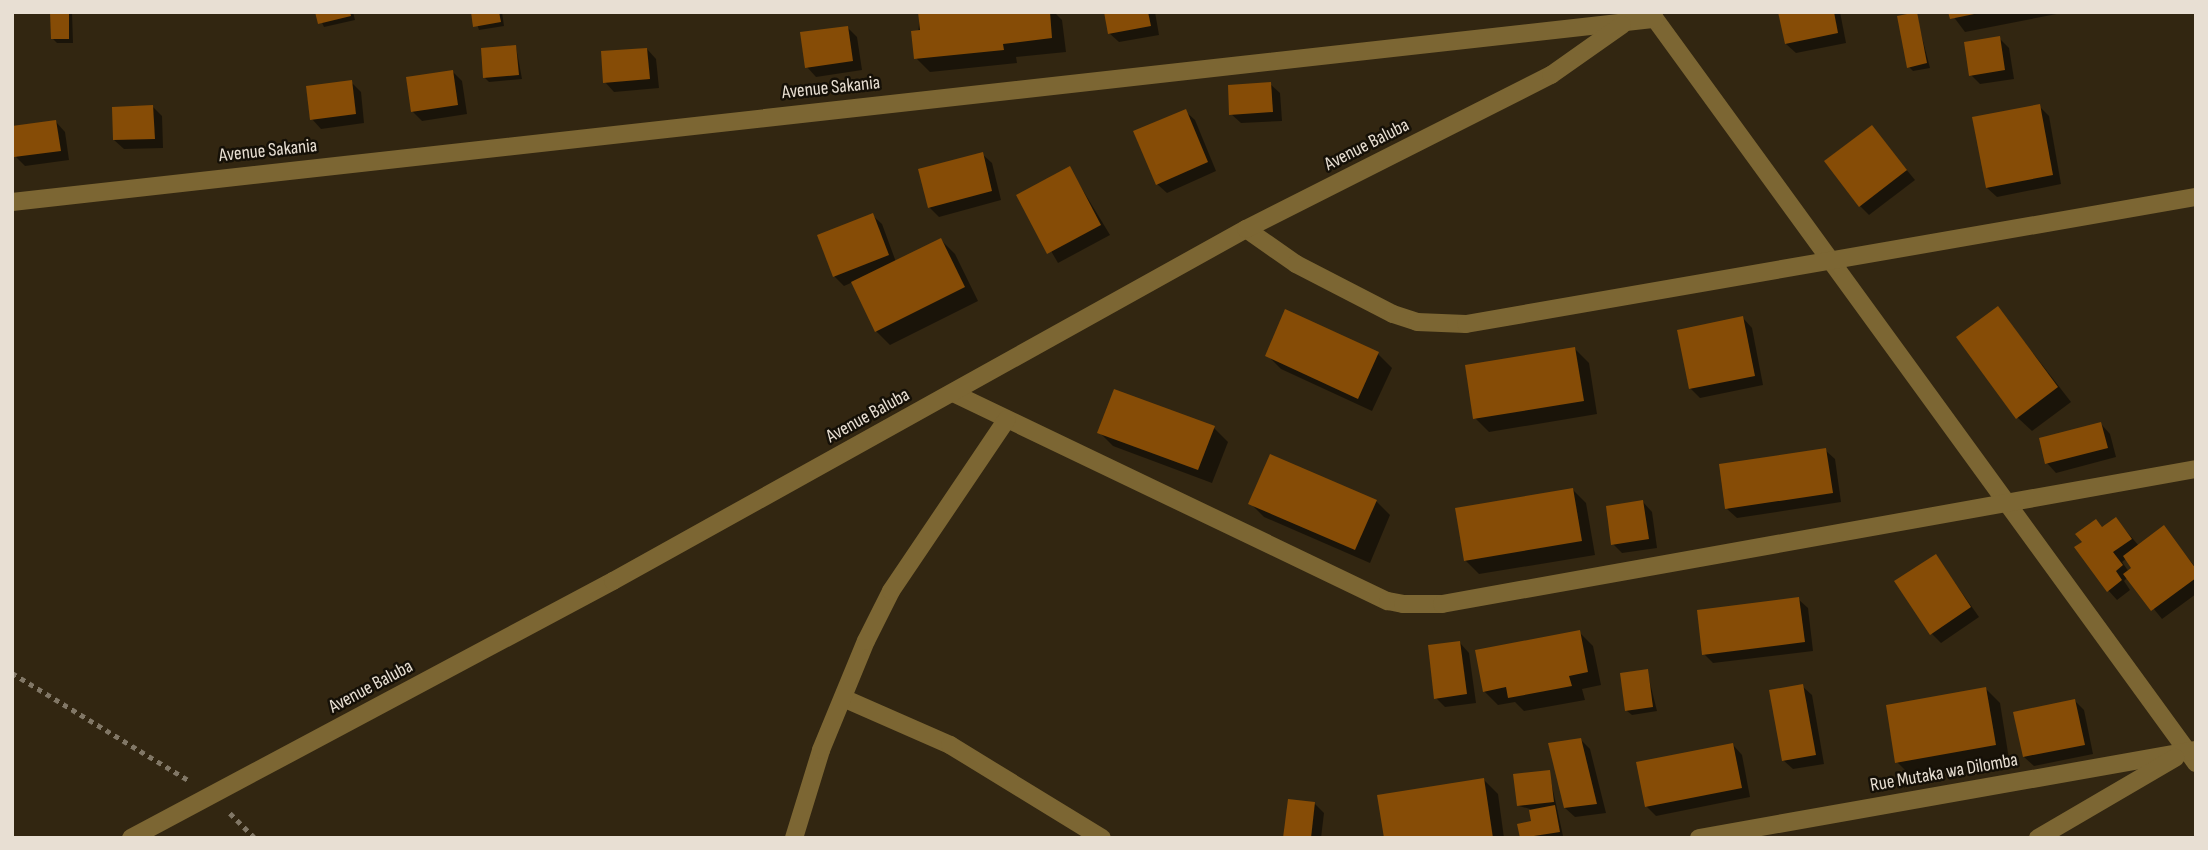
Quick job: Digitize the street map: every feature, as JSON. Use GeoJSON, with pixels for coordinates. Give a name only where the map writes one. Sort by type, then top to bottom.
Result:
{"type":"FeatureCollection","features":[{"type":"Feature","properties":{"kind":"street","name":"Avenue Sakania"},"geometry":{"type":"LineString","coordinates":[[12,202],[1622,25],[1658,15]]}},
{"type":"Feature","properties":{"kind":"street"},"geometry":{"type":"LineString","coordinates":[[1658,15],[1831,261],[2193,755],[2038,838]]}},
{"type":"Feature","properties":{"kind":"street","name":"Avenue Baluba"},"geometry":{"type":"LineString","coordinates":[[131,838],[953,393],[1246,229],[1551,75],[1622,25]]}},
{"type":"Feature","properties":{"kind":"street"},"geometry":{"type":"LineString","coordinates":[[1246,229],[1356,297],[1417,322],[1440,325],[1466,324],[2196,197]]}},
{"type":"Feature","properties":{"kind":"street"},"geometry":{"type":"LineString","coordinates":[[953,393],[1388,601],[1403,604],[1442,604],[2196,469]]}},
{"type":"Feature","properties":{"kind":"street"},"geometry":{"type":"LineString","coordinates":[[793,838],[843,698],[891,592],[1007,419]]}},
{"type":"Feature","properties":{"kind":"street"},"geometry":{"type":"LineString","coordinates":[[843,698],[950,745],[1102,838]]}},
{"type":"Feature","properties":{"kind":"street","name":"Rue Mutaka wa Dilomba"},"geometry":{"type":"LineString","coordinates":[[1699,838],[2193,755]]}},
{"type":"Feature","properties":{"kind":"path"},"geometry":{"type":"LineString","coordinates":[[12,673],[212,796],[255,838]]}},
{"type":"Feature","properties":{"kind":"building"},"geometry":{"type":"Polygon","coordinates":[[[50,12],[69,12],[69,39],[51,39],[50,12]]]}},
{"type":"Feature","properties":{"kind":"building"},"geometry":{"type":"Polygon","coordinates":[[[315,12],[350,12],[351,16],[318,24],[315,12]]]}},
{"type":"Feature","properties":{"kind":"building"},"geometry":{"type":"Polygon","coordinates":[[[471,12],[499,12],[501,22],[473,27],[471,12]]]}},
{"type":"Feature","properties":{"kind":"building"},"geometry":{"type":"Polygon","coordinates":[[[918,12],[1050,12],[1052,38],[1003,44],[1004,50],[914,59],[911,31],[920,30],[918,12]]]}},
{"type":"Feature","properties":{"kind":"building"},"geometry":{"type":"Polygon","coordinates":[[[1104,12],[1148,12],[1151,26],[1108,34],[1104,12]]]}},
{"type":"Feature","properties":{"kind":"building"},"geometry":{"type":"Polygon","coordinates":[[[1778,12],[1834,12],[1838,33],[1785,44],[1778,12]]]}},
{"type":"Feature","properties":{"kind":"building"},"geometry":{"type":"Polygon","coordinates":[[[1917,12],[1927,63],[1907,68],[1897,16],[1917,12]]]}},
{"type":"Feature","properties":{"kind":"building"},"geometry":{"type":"Polygon","coordinates":[[[1948,12],[1979,12],[1979,13],[1950,19],[1948,12]]]}},
{"type":"Feature","properties":{"kind":"building"},"geometry":{"type":"Polygon","coordinates":[[[848,26],[853,61],[805,68],[800,32],[848,26]]]}},
{"type":"Feature","properties":{"kind":"building"},"geometry":{"type":"Polygon","coordinates":[[[2000,36],[2005,70],[1969,76],[1964,42],[2000,36]]]}},
{"type":"Feature","properties":{"kind":"building"},"geometry":{"type":"Polygon","coordinates":[[[516,45],[519,75],[483,78],[481,48],[516,45]]]}},
{"type":"Feature","properties":{"kind":"building"},"geometry":{"type":"Polygon","coordinates":[[[647,48],[650,79],[603,83],[601,51],[647,48]]]}},
{"type":"Feature","properties":{"kind":"building"},"geometry":{"type":"Polygon","coordinates":[[[453,70],[458,105],[411,112],[406,77],[453,70]]]}},
{"type":"Feature","properties":{"kind":"building"},"geometry":{"type":"Polygon","coordinates":[[[352,80],[356,114],[310,120],[306,86],[352,80]]]}},
{"type":"Feature","properties":{"kind":"building"},"geometry":{"type":"Polygon","coordinates":[[[1271,82],[1273,112],[1229,115],[1228,85],[1271,82]]]}},
{"type":"Feature","properties":{"kind":"building"},"geometry":{"type":"Polygon","coordinates":[[[2040,104],[2053,175],[1986,188],[1972,117],[2040,104]]]}},
{"type":"Feature","properties":{"kind":"building"},"geometry":{"type":"Polygon","coordinates":[[[153,105],[155,139],[113,140],[112,107],[153,105]]]}},
{"type":"Feature","properties":{"kind":"building"},"geometry":{"type":"Polygon","coordinates":[[[1186,109],[1208,162],[1156,185],[1133,131],[1186,109]]]}},
{"type":"Feature","properties":{"kind":"building"},"geometry":{"type":"Polygon","coordinates":[[[56,120],[61,151],[14,157],[12,126],[56,120]]]}},
{"type":"Feature","properties":{"kind":"building"},"geometry":{"type":"Polygon","coordinates":[[[1872,125],[1907,170],[1859,207],[1824,161],[1872,125]]]}},
{"type":"Feature","properties":{"kind":"building"},"geometry":{"type":"Polygon","coordinates":[[[983,152],[992,191],[928,208],[918,169],[983,152]]]}},
{"type":"Feature","properties":{"kind":"building"},"geometry":{"type":"Polygon","coordinates":[[[1070,166],[1101,225],[1047,254],[1016,195],[1070,166]]]}},
{"type":"Feature","properties":{"kind":"building"},"geometry":{"type":"Polygon","coordinates":[[[873,213],[889,255],[833,277],[817,235],[873,213]]]}},
{"type":"Feature","properties":{"kind":"building"},"geometry":{"type":"Polygon","coordinates":[[[941,238],[965,287],[875,332],[851,282],[941,238]]]}},
{"type":"Feature","properties":{"kind":"building"},"geometry":{"type":"Polygon","coordinates":[[[1998,306],[2058,387],[2016,419],[1956,337],[1998,306]]]}},
{"type":"Feature","properties":{"kind":"building"},"geometry":{"type":"Polygon","coordinates":[[[1285,309],[1379,352],[1358,399],[1265,356],[1285,309]]]}},
{"type":"Feature","properties":{"kind":"building"},"geometry":{"type":"Polygon","coordinates":[[[1743,316],[1755,376],[1689,389],[1677,330],[1743,316]]]}},
{"type":"Feature","properties":{"kind":"building"},"geometry":{"type":"Polygon","coordinates":[[[1575,347],[1584,401],[1473,419],[1465,365],[1575,347]]]}},
{"type":"Feature","properties":{"kind":"building"},"geometry":{"type":"Polygon","coordinates":[[[1114,389],[1215,426],[1198,470],[1097,433],[1114,389]]]}},
{"type":"Feature","properties":{"kind":"building"},"geometry":{"type":"Polygon","coordinates":[[[2101,422],[2108,448],[2045,464],[2039,438],[2101,422]]]}},
{"type":"Feature","properties":{"kind":"building"},"geometry":{"type":"Polygon","coordinates":[[[1826,448],[1833,493],[1725,509],[1719,464],[1826,448]]]}},
{"type":"Feature","properties":{"kind":"building"},"geometry":{"type":"Polygon","coordinates":[[[1270,454],[1377,500],[1355,550],[1248,504],[1270,454]]]}},
{"type":"Feature","properties":{"kind":"building"},"geometry":{"type":"Polygon","coordinates":[[[1573,488],[1582,541],[1464,561],[1455,508],[1573,488]]]}},
{"type":"Feature","properties":{"kind":"building"},"geometry":{"type":"Polygon","coordinates":[[[1643,500],[1649,539],[1611,545],[1606,506],[1643,500]]]}},
{"type":"Feature","properties":{"kind":"building"},"geometry":{"type":"Polygon","coordinates":[[[2116,517],[2132,539],[2113,552],[2123,565],[2116,571],[2122,580],[2107,592],[2074,547],[2082,542],[2075,534],[2096,519],[2102,527],[2116,517]]]}},
{"type":"Feature","properties":{"kind":"building"},"geometry":{"type":"Polygon","coordinates":[[[2164,525],[2196,569],[2196,578],[2151,611],[2123,574],[2131,568],[2123,556],[2164,525]]]}},
{"type":"Feature","properties":{"kind":"building"},"geometry":{"type":"Polygon","coordinates":[[[1936,554],[1971,607],[1930,635],[1894,581],[1936,554]]]}},
{"type":"Feature","properties":{"kind":"building"},"geometry":{"type":"Polygon","coordinates":[[[1799,597],[1805,642],[1702,655],[1697,610],[1799,597]]]}},
{"type":"Feature","properties":{"kind":"building"},"geometry":{"type":"Polygon","coordinates":[[[1580,630],[1588,672],[1569,676],[1572,686],[1508,698],[1506,687],[1483,692],[1475,650],[1580,630]]]}},
{"type":"Feature","properties":{"kind":"building"},"geometry":{"type":"Polygon","coordinates":[[[1460,641],[1467,694],[1434,699],[1428,645],[1460,641]]]}},
{"type":"Feature","properties":{"kind":"building"},"geometry":{"type":"Polygon","coordinates":[[[1648,669],[1653,707],[1625,711],[1620,673],[1648,669]]]}},
{"type":"Feature","properties":{"kind":"building"},"geometry":{"type":"Polygon","coordinates":[[[1803,684],[1816,755],[1782,761],[1769,690],[1803,684]]]}},
{"type":"Feature","properties":{"kind":"building"},"geometry":{"type":"Polygon","coordinates":[[[1986,687],[1996,745],[1895,763],[1886,705],[1986,687]]]}},
{"type":"Feature","properties":{"kind":"building"},"geometry":{"type":"Polygon","coordinates":[[[2075,699],[2085,745],[2023,757],[2013,712],[2075,699]]]}},
{"type":"Feature","properties":{"kind":"building"},"geometry":{"type":"Polygon","coordinates":[[[1581,738],[1597,804],[1564,808],[1548,743],[1581,738]]]}},
{"type":"Feature","properties":{"kind":"building"},"geometry":{"type":"Polygon","coordinates":[[[1733,743],[1742,788],[1645,807],[1636,762],[1733,743]]]}},
{"type":"Feature","properties":{"kind":"building"},"geometry":{"type":"Polygon","coordinates":[[[1550,770],[1554,802],[1517,806],[1513,774],[1550,770]]]}},
{"type":"Feature","properties":{"kind":"building"},"geometry":{"type":"Polygon","coordinates":[[[1484,778],[1493,838],[1384,838],[1377,795],[1484,778]]]}},
{"type":"Feature","properties":{"kind":"building"},"geometry":{"type":"Polygon","coordinates":[[[1288,799],[1315,802],[1311,838],[1283,838],[1288,799]]]}},
{"type":"Feature","properties":{"kind":"building"},"geometry":{"type":"Polygon","coordinates":[[[1555,805],[1560,832],[1520,838],[1517,824],[1531,821],[1529,810],[1555,805]]]}}]}
